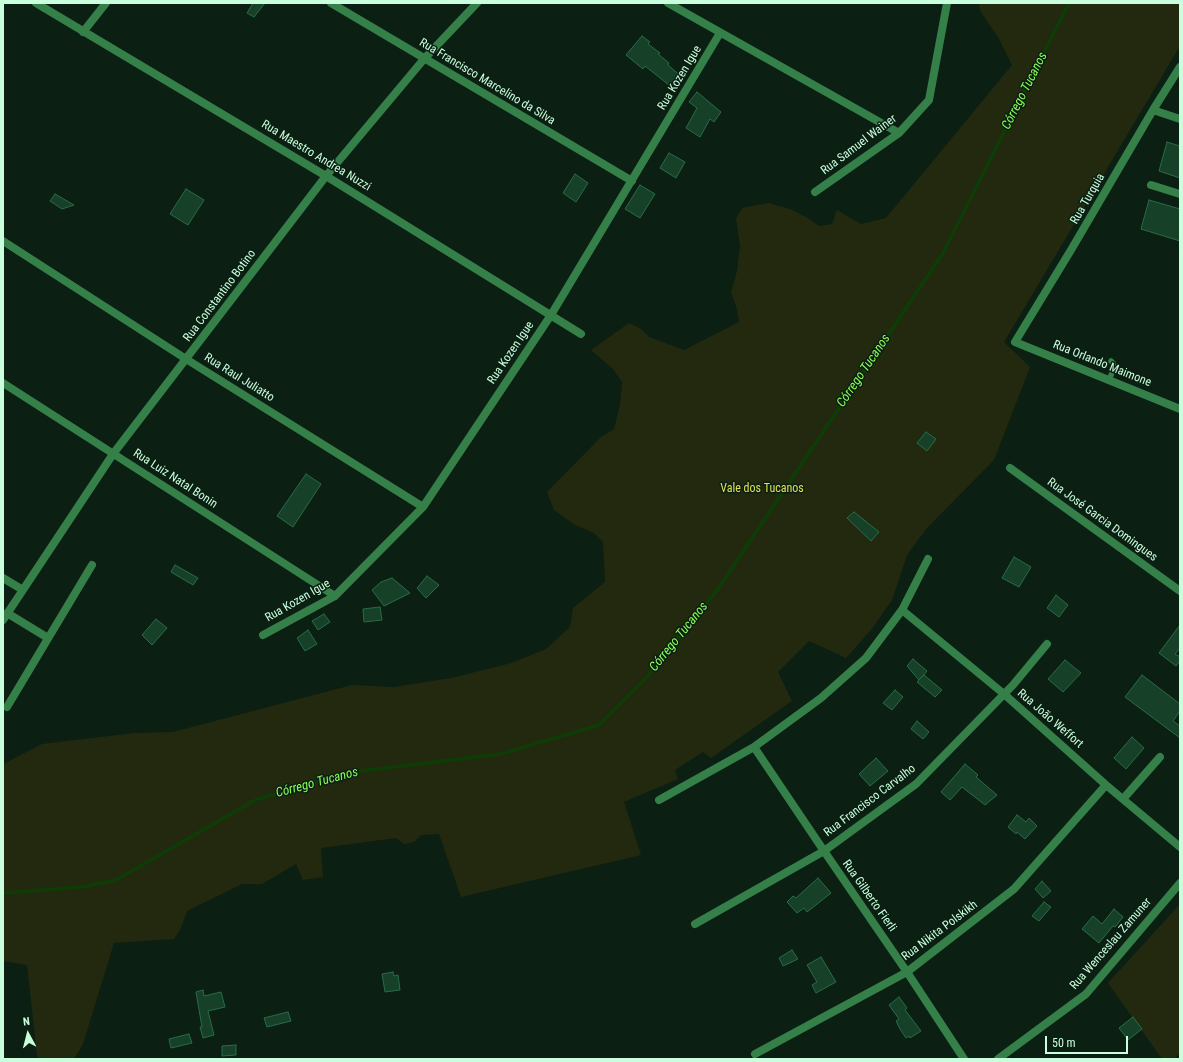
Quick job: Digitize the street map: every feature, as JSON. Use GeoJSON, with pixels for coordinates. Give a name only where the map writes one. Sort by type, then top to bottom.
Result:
{"type":"FeatureCollection","features":[{"type":"Feature","properties":{"kind":"street","name":"Rua Maestro Andrea Nuzzi"},"geometry":{"type":"LineString","coordinates":[[36,3],[326,176],[581,334]]}},
{"type":"Feature","properties":{"kind":"street"},"geometry":{"type":"LineString","coordinates":[[84,32],[106,3]]}},
{"type":"Feature","properties":{"kind":"street","name":"Rua Francisco Marcelino da Silva"},"geometry":{"type":"LineString","coordinates":[[331,3],[632,181]]}},
{"type":"Feature","properties":{"kind":"street","name":"Rua Constantino Botino"},"geometry":{"type":"LineString","coordinates":[[5,616],[113,454],[326,176],[424,59],[477,3]]}},
{"type":"Feature","properties":{"kind":"street"},"geometry":{"type":"LineString","coordinates":[[668,3],[899,133]]}},
{"type":"Feature","properties":{"kind":"street","name":"Rua Samuel Wainer"},"geometry":{"type":"LineString","coordinates":[[816,192],[899,133],[929,100],[946,3]]}},
{"type":"Feature","properties":{"kind":"street","name":"Rua Kozen Igue"},"geometry":{"type":"LineString","coordinates":[[263,635],[335,596],[423,507],[551,315],[720,32]]}},
{"type":"Feature","properties":{"kind":"street","name":"Rua Turquia"},"geometry":{"type":"LineString","coordinates":[[1015,342],[1180,67]]}},
{"type":"Feature","properties":{"kind":"street"},"geometry":{"type":"LineString","coordinates":[[1153,110],[1180,119]]}},
{"type":"Feature","properties":{"kind":"street"},"geometry":{"type":"LineString","coordinates":[[1151,185],[1180,194]]}},
{"type":"Feature","properties":{"kind":"street","name":"Rua Raul Juliatto"},"geometry":{"type":"LineString","coordinates":[[3,241],[186,359],[423,507]]}},
{"type":"Feature","properties":{"kind":"street","name":"Rua Orlando Maimone"},"geometry":{"type":"LineString","coordinates":[[1015,342],[1180,409]]}},
{"type":"Feature","properties":{"kind":"street","name":"Rua Luiz Natal Bonin"},"geometry":{"type":"LineString","coordinates":[[3,383],[335,596]]}},
{"type":"Feature","properties":{"kind":"street","name":"Rua José Garcia Domingues"},"geometry":{"type":"LineString","coordinates":[[1010,468],[1180,590]]}},
{"type":"Feature","properties":{"kind":"street"},"geometry":{"type":"LineString","coordinates":[[659,800],[754,747],[821,698],[866,658],[902,610],[928,559]]}},
{"type":"Feature","properties":{"kind":"street"},"geometry":{"type":"LineString","coordinates":[[7,707],[92,565]]}},
{"type":"Feature","properties":{"kind":"street"},"geometry":{"type":"LineString","coordinates":[[3,578],[23,590]]}},
{"type":"Feature","properties":{"kind":"street","name":"Rua João Weffort"},"geometry":{"type":"LineString","coordinates":[[902,610],[1004,694],[1106,785],[1180,847]]}},
{"type":"Feature","properties":{"kind":"street"},"geometry":{"type":"LineString","coordinates":[[5,616],[48,638]]}},
{"type":"Feature","properties":{"kind":"street","name":"Rua Francisco Carvalho"},"geometry":{"type":"LineString","coordinates":[[695,924],[824,851],[916,784],[1004,694],[1047,644]]}},
{"type":"Feature","properties":{"kind":"street","name":"Rua Gilberto Fierli"},"geometry":{"type":"LineString","coordinates":[[754,747],[907,972],[964,1059]]}},
{"type":"Feature","properties":{"kind":"street"},"geometry":{"type":"LineString","coordinates":[[1123,799],[1160,757]]}},
{"type":"Feature","properties":{"kind":"street","name":"Rua Nikita Polskikh"},"geometry":{"type":"LineString","coordinates":[[755,1054],[907,972],[1014,889],[1106,785]]}},
{"type":"Feature","properties":{"kind":"street","name":"Rua Wenceslau Zamuner"},"geometry":{"type":"LineString","coordinates":[[998,1059],[1086,994],[1180,883]]}},
{"type":"Feature","properties":{"kind":"lane"},"geometry":{"type":"LineString","coordinates":[[1109,380],[1114,368],[1111,361]]}},
{"type":"Feature","properties":{"kind":"green space","name":"Vale dos Tucanos"},"geometry":{"type":"Polygon","coordinates":[[[979,3],[1180,3],[1180,46],[1004,342],[1030,367],[994,460],[926,529],[907,555],[892,600],[871,630],[846,658],[809,641],[778,672],[792,701],[711,758],[703,752],[675,770],[678,779],[624,802],[641,855],[461,897],[439,834],[421,835],[414,842],[404,844],[396,838],[321,848],[323,877],[303,880],[296,864],[262,884],[242,884],[187,911],[181,928],[174,939],[114,943],[83,1044],[74,1059],[40,1059],[37,1056],[27,965],[3,961],[3,764],[42,744],[134,733],[173,732],[352,685],[394,687],[451,678],[511,663],[546,649],[570,627],[573,608],[605,582],[603,542],[594,533],[575,525],[554,510],[547,492],[601,437],[614,429],[620,405],[622,382],[613,369],[591,350],[629,323],[641,329],[649,337],[684,350],[739,322],[737,309],[731,293],[737,271],[740,246],[736,218],[742,208],[768,203],[790,209],[808,218],[819,226],[832,224],[837,210],[861,224],[886,218],[1012,65],[998,37],[980,11],[979,3]]]}},
{"type":"Feature","properties":{"kind":"green space"},"geometry":{"type":"Polygon","coordinates":[[[1180,904],[1180,1053],[1174,1059],[1162,1059],[1108,983],[1180,904]]]}},
{"type":"Feature","properties":{"kind":"building"},"geometry":{"type":"Polygon","coordinates":[[[253,3],[265,3],[254,17],[247,13],[253,3]]]}},
{"type":"Feature","properties":{"kind":"building"},"geometry":{"type":"Polygon","coordinates":[[[642,36],[650,42],[648,44],[660,53],[658,54],[669,63],[668,65],[683,78],[674,89],[645,66],[643,69],[626,55],[642,36]]]}},
{"type":"Feature","properties":{"kind":"building"},"geometry":{"type":"Polygon","coordinates":[[[697,92],[721,112],[714,122],[710,119],[700,137],[686,128],[697,108],[689,102],[697,92]]]}},
{"type":"Feature","properties":{"kind":"building"},"geometry":{"type":"Polygon","coordinates":[[[1167,142],[1180,146],[1180,178],[1159,171],[1167,142]]]}},
{"type":"Feature","properties":{"kind":"building"},"geometry":{"type":"Polygon","coordinates":[[[669,153],[685,162],[676,178],[660,168],[669,153]]]}},
{"type":"Feature","properties":{"kind":"building"},"geometry":{"type":"Polygon","coordinates":[[[575,174],[588,183],[576,202],[563,193],[575,174]]]}},
{"type":"Feature","properties":{"kind":"building"},"geometry":{"type":"Polygon","coordinates":[[[640,185],[655,194],[640,218],[625,209],[640,185]]]}},
{"type":"Feature","properties":{"kind":"building"},"geometry":{"type":"Polygon","coordinates":[[[186,189],[204,200],[188,225],[170,214],[186,189]]]}},
{"type":"Feature","properties":{"kind":"building"},"geometry":{"type":"Polygon","coordinates":[[[55,194],[74,205],[62,209],[50,201],[55,194]]]}},
{"type":"Feature","properties":{"kind":"building"},"geometry":{"type":"Polygon","coordinates":[[[1149,200],[1180,209],[1180,241],[1141,229],[1149,200]]]}},
{"type":"Feature","properties":{"kind":"building"},"geometry":{"type":"Polygon","coordinates":[[[926,432],[936,439],[927,451],[917,443],[926,432]]]}},
{"type":"Feature","properties":{"kind":"building"},"geometry":{"type":"Polygon","coordinates":[[[306,474],[321,484],[293,527],[277,516],[306,474]]]}},
{"type":"Feature","properties":{"kind":"building"},"geometry":{"type":"Polygon","coordinates":[[[854,512],[879,532],[871,541],[847,518],[854,512]]]}},
{"type":"Feature","properties":{"kind":"building"},"geometry":{"type":"Polygon","coordinates":[[[1014,557],[1031,567],[1019,587],[1002,578],[1014,557]]]}},
{"type":"Feature","properties":{"kind":"building"},"geometry":{"type":"Polygon","coordinates":[[[175,565],[198,578],[193,585],[171,572],[175,565]]]}},
{"type":"Feature","properties":{"kind":"building"},"geometry":{"type":"Polygon","coordinates":[[[427,576],[439,585],[426,598],[417,588],[427,576]]]}},
{"type":"Feature","properties":{"kind":"building"},"geometry":{"type":"Polygon","coordinates":[[[392,578],[410,593],[384,606],[372,590],[381,582],[392,578]]]}},
{"type":"Feature","properties":{"kind":"building"},"geometry":{"type":"Polygon","coordinates":[[[1056,595],[1068,605],[1059,617],[1047,608],[1056,595]]]}},
{"type":"Feature","properties":{"kind":"building"},"geometry":{"type":"Polygon","coordinates":[[[380,607],[382,620],[364,622],[363,609],[380,607]]]}},
{"type":"Feature","properties":{"kind":"building"},"geometry":{"type":"Polygon","coordinates":[[[324,614],[330,622],[318,630],[312,621],[324,614]]]}},
{"type":"Feature","properties":{"kind":"building"},"geometry":{"type":"Polygon","coordinates":[[[156,619],[167,628],[152,645],[142,635],[156,619]]]}},
{"type":"Feature","properties":{"kind":"building"},"geometry":{"type":"Polygon","coordinates":[[[1180,625],[1180,648],[1175,654],[1180,657],[1180,661],[1176,666],[1159,653],[1180,625]]]}},
{"type":"Feature","properties":{"kind":"building"},"geometry":{"type":"Polygon","coordinates":[[[308,630],[317,644],[305,651],[297,638],[308,630]]]}},
{"type":"Feature","properties":{"kind":"building"},"geometry":{"type":"Polygon","coordinates":[[[913,659],[927,671],[919,680],[907,666],[913,659]]]}},
{"type":"Feature","properties":{"kind":"building"},"geometry":{"type":"Polygon","coordinates":[[[1065,660],[1081,673],[1063,692],[1048,679],[1065,660]]]}},
{"type":"Feature","properties":{"kind":"building"},"geometry":{"type":"Polygon","coordinates":[[[924,675],[942,690],[935,697],[917,682],[924,675]]]}},
{"type":"Feature","properties":{"kind":"building"},"geometry":{"type":"Polygon","coordinates":[[[1142,675],[1180,704],[1180,711],[1173,721],[1180,726],[1180,738],[1125,697],[1142,675]]]}},
{"type":"Feature","properties":{"kind":"building"},"geometry":{"type":"Polygon","coordinates":[[[895,690],[903,697],[892,710],[883,703],[895,690]]]}},
{"type":"Feature","properties":{"kind":"building"},"geometry":{"type":"Polygon","coordinates":[[[917,721],[929,732],[923,739],[911,729],[917,721]]]}},
{"type":"Feature","properties":{"kind":"building"},"geometry":{"type":"Polygon","coordinates":[[[1132,737],[1144,748],[1126,769],[1114,758],[1132,737]]]}},
{"type":"Feature","properties":{"kind":"building"},"geometry":{"type":"Polygon","coordinates":[[[876,758],[888,771],[870,786],[859,774],[876,758]]]}},
{"type":"Feature","properties":{"kind":"building"},"geometry":{"type":"Polygon","coordinates":[[[965,764],[978,775],[976,777],[997,795],[985,805],[962,787],[950,800],[941,792],[965,764]]]}},
{"type":"Feature","properties":{"kind":"building"},"geometry":{"type":"Polygon","coordinates":[[[1017,815],[1026,822],[1029,818],[1037,826],[1025,839],[1008,827],[1017,815]]]}},
{"type":"Feature","properties":{"kind":"building"},"geometry":{"type":"Polygon","coordinates":[[[818,878],[831,893],[807,912],[804,908],[797,913],[787,902],[793,896],[796,898],[818,878]]]}},
{"type":"Feature","properties":{"kind":"building"},"geometry":{"type":"Polygon","coordinates":[[[1042,881],[1051,891],[1043,898],[1035,889],[1042,881]]]}},
{"type":"Feature","properties":{"kind":"building"},"geometry":{"type":"Polygon","coordinates":[[[1044,902],[1051,907],[1039,921],[1032,916],[1044,902]]]}},
{"type":"Feature","properties":{"kind":"building"},"geometry":{"type":"Polygon","coordinates":[[[1114,909],[1123,917],[1115,927],[1113,926],[1099,943],[1082,929],[1093,916],[1102,924],[1114,909]]]}},
{"type":"Feature","properties":{"kind":"building"},"geometry":{"type":"Polygon","coordinates":[[[792,950],[798,959],[783,966],[779,958],[792,950]]]}},
{"type":"Feature","properties":{"kind":"building"},"geometry":{"type":"Polygon","coordinates":[[[821,957],[836,982],[816,993],[812,985],[817,982],[807,965],[821,957]]]}},
{"type":"Feature","properties":{"kind":"building"},"geometry":{"type":"Polygon","coordinates":[[[393,972],[394,976],[398,975],[400,990],[385,992],[382,974],[393,972]]]}},
{"type":"Feature","properties":{"kind":"building"},"geometry":{"type":"Polygon","coordinates":[[[203,990],[204,996],[221,992],[225,1007],[208,1011],[214,1035],[203,1038],[200,1027],[202,1027],[196,992],[203,990]]]}},
{"type":"Feature","properties":{"kind":"building"},"geometry":{"type":"Polygon","coordinates":[[[899,997],[907,1008],[905,1010],[921,1031],[910,1038],[909,1036],[906,1038],[900,1029],[896,1021],[899,1019],[889,1005],[899,997]]]}},
{"type":"Feature","properties":{"kind":"building"},"geometry":{"type":"Polygon","coordinates":[[[288,1012],[291,1021],[267,1027],[264,1018],[288,1012]]]}},
{"type":"Feature","properties":{"kind":"building"},"geometry":{"type":"Polygon","coordinates":[[[1133,1017],[1142,1029],[1128,1040],[1119,1028],[1133,1017]]]}},
{"type":"Feature","properties":{"kind":"building"},"geometry":{"type":"Polygon","coordinates":[[[189,1034],[192,1043],[171,1048],[169,1039],[189,1034]]]}},
{"type":"Feature","properties":{"kind":"building"},"geometry":{"type":"Polygon","coordinates":[[[236,1045],[236,1055],[222,1056],[222,1046],[236,1045]]]}},
{"type":"Feature","properties":{"kind":"waterway","name":"Córrego Tucanos"},"geometry":{"type":"LineString","coordinates":[[3,893],[82,887],[116,880],[255,800],[352,772],[501,754],[599,725],[647,677],[718,589],[943,253],[1069,3]]}}]}
